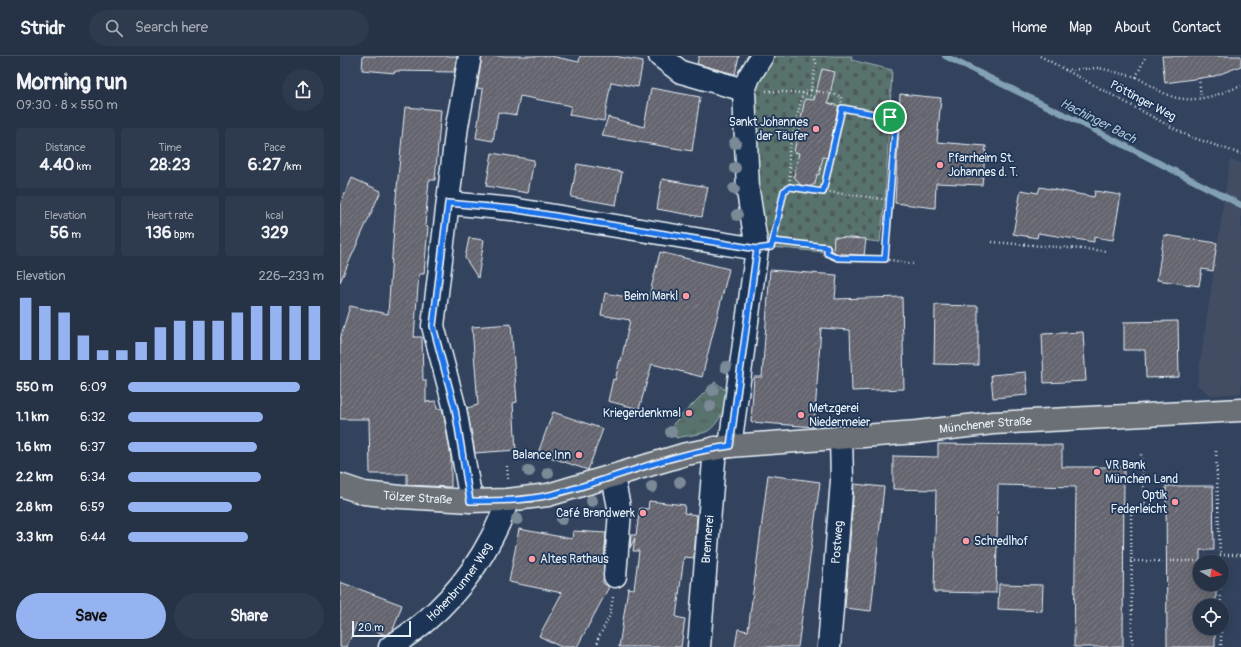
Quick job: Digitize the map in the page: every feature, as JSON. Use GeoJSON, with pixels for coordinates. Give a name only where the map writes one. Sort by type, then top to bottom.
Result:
{"type":"FeatureCollection","features":[{"type":"Feature","properties":{"kind":"main road","name":"Münchener Straße"},"geometry":{"type":"LineString","coordinates":[[722,447],[916,432],[993,423],[1241,410]]}},
{"type":"Feature","properties":{"kind":"main road","name":"Tölzer Straße"},"geometry":{"type":"LineString","coordinates":[[340,485],[364,493],[401,497],[470,501],[508,491],[548,495],[613,477],[686,454],[722,447]]}},
{"type":"Feature","properties":{"kind":"street"},"geometry":{"type":"LineString","coordinates":[[470,56],[456,126],[433,326],[455,409],[470,501]]}},
{"type":"Feature","properties":{"kind":"street"},"geometry":{"type":"LineString","coordinates":[[660,56],[681,72],[744,90],[749,77],[762,56]]}},
{"type":"Feature","properties":{"kind":"street","name":"Brennerei"},"geometry":{"type":"LineString","coordinates":[[700,639],[722,447],[765,245],[748,191],[744,90]]}},
{"type":"Feature","properties":{"kind":"street"},"geometry":{"type":"LineString","coordinates":[[448,203],[512,209],[765,245]]}},
{"type":"Feature","properties":{"kind":"street","name":"Postweg"},"geometry":{"type":"LineString","coordinates":[[829,647],[842,480],[841,438]]}},
{"type":"Feature","properties":{"kind":"street"},"geometry":{"type":"LineString","coordinates":[[613,477],[620,512],[615,576]]}},
{"type":"Feature","properties":{"kind":"street","name":"Hohenbrunner Weg"},"geometry":{"type":"LineString","coordinates":[[390,647],[412,633],[452,598],[476,566],[487,547],[504,514],[508,491]]}},
{"type":"Feature","properties":{"kind":"path"},"geometry":{"type":"LineString","coordinates":[[811,90],[816,63],[814,56]]}},
{"type":"Feature","properties":{"kind":"path","name":"Pöttinger Weg"},"geometry":{"type":"LineString","coordinates":[[1040,56],[1188,136],[1241,154]]}},
{"type":"Feature","properties":{"kind":"path"},"geometry":{"type":"LineString","coordinates":[[1136,77],[1146,56]]}},
{"type":"Feature","properties":{"kind":"path"},"geometry":{"type":"LineString","coordinates":[[1064,70],[1099,68],[1136,77],[1167,95],[1188,100],[1212,97],[1241,86]]}},
{"type":"Feature","properties":{"kind":"path"},"geometry":{"type":"LineString","coordinates":[[1199,78],[1201,98]]}},
{"type":"Feature","properties":{"kind":"path"},"geometry":{"type":"LineString","coordinates":[[744,90],[803,93],[815,97]]}},
{"type":"Feature","properties":{"kind":"path"},"geometry":{"type":"LineString","coordinates":[[803,93],[811,90],[841,96],[842,108],[823,192]]}},
{"type":"Feature","properties":{"kind":"path"},"geometry":{"type":"LineString","coordinates":[[790,187],[789,150],[803,93]]}},
{"type":"Feature","properties":{"kind":"path"},"geometry":{"type":"LineString","coordinates":[[842,108],[896,118],[891,200],[885,259]]}},
{"type":"Feature","properties":{"kind":"path"},"geometry":{"type":"LineString","coordinates":[[891,200],[790,187],[784,191],[765,245],[827,247],[827,253],[838,258],[885,259],[913,264]]}},
{"type":"Feature","properties":{"kind":"path"},"geometry":{"type":"LineString","coordinates":[[992,242],[1107,251]]}},
{"type":"Feature","properties":{"kind":"path"},"geometry":{"type":"LineString","coordinates":[[1216,451],[1220,555]]}},
{"type":"Feature","properties":{"kind":"path"},"geometry":{"type":"LineString","coordinates":[[1132,647],[1130,561],[1131,508],[1145,506],[1141,454]]}},
{"type":"Feature","properties":{"kind":"path"},"geometry":{"type":"LineString","coordinates":[[507,466],[508,491]]}},
{"type":"Feature","properties":{"kind":"path"},"geometry":{"type":"LineString","coordinates":[[1229,555],[1241,555]]}},
{"type":"Feature","properties":{"kind":"path"},"geometry":{"type":"LineString","coordinates":[[1130,561],[1193,562]]}},
{"type":"Feature","properties":{"kind":"path"},"geometry":{"type":"LineString","coordinates":[[597,647],[598,639],[610,615],[615,576]]}},
{"type":"Feature","properties":{"kind":"path"},"geometry":{"type":"LineString","coordinates":[[1221,635],[1221,647]]}},
{"type":"Feature","properties":{"kind":"shaded area"},"geometry":{"type":"Polygon","coordinates":[[[1230,160],[1241,163],[1241,393],[1210,395],[1197,385],[1230,160]]]}},
{"type":"Feature","properties":{"kind":"green space"},"geometry":{"type":"Polygon","coordinates":[[[770,56],[852,56],[851,60],[892,70],[885,200],[880,242],[834,237],[833,253],[771,247],[766,243],[760,204],[751,95],[770,56]]]}},
{"type":"Feature","properties":{"kind":"green space"},"geometry":{"type":"Polygon","coordinates":[[[715,382],[728,392],[724,408],[716,423],[706,432],[676,438],[673,424],[715,382]]]}},
{"type":"Feature","properties":{"kind":"building"},"geometry":{"type":"Polygon","coordinates":[[[363,56],[457,56],[454,72],[395,71],[395,73],[362,70],[363,56]]]}},
{"type":"Feature","properties":{"kind":"building"},"geometry":{"type":"Polygon","coordinates":[[[482,56],[551,56],[579,62],[580,56],[614,56],[643,61],[638,87],[611,82],[604,121],[569,115],[571,106],[520,96],[516,115],[498,112],[493,141],[476,138],[483,89],[477,88],[482,56]]]}},
{"type":"Feature","properties":{"kind":"building"},"geometry":{"type":"Polygon","coordinates":[[[699,56],[739,56],[735,74],[697,64],[699,56]]]}},
{"type":"Feature","properties":{"kind":"building"},"geometry":{"type":"Polygon","coordinates":[[[1162,56],[1241,56],[1241,66],[1215,76],[1165,83],[1162,56]]]}},
{"type":"Feature","properties":{"kind":"building","name":"Sankt Johannes der Täufer"},"geometry":{"type":"Polygon","coordinates":[[[822,69],[835,72],[828,103],[839,106],[828,158],[823,157],[819,175],[817,174],[815,184],[809,187],[801,186],[794,176],[799,153],[794,152],[805,99],[814,100],[822,69]]]}},
{"type":"Feature","properties":{"kind":"building"},"geometry":{"type":"Polygon","coordinates":[[[651,88],[700,97],[692,151],[602,136],[608,117],[644,127],[651,88]]]}},
{"type":"Feature","properties":{"kind":"building","name":"Pfarrheim St. Johannes d. T."},"geometry":{"type":"Polygon","coordinates":[[[900,94],[941,98],[937,142],[986,146],[982,185],[936,183],[935,208],[895,203],[900,94]]]}},
{"type":"Feature","properties":{"kind":"building"},"geometry":{"type":"Polygon","coordinates":[[[405,107],[441,110],[435,180],[429,180],[425,226],[428,227],[424,274],[419,274],[414,337],[422,337],[423,380],[426,380],[426,402],[436,401],[437,409],[442,408],[443,412],[451,457],[451,487],[407,485],[407,474],[370,474],[369,419],[340,419],[340,339],[350,306],[388,314],[396,198],[405,107]]]}},
{"type":"Feature","properties":{"kind":"building"},"geometry":{"type":"Polygon","coordinates":[[[492,153],[534,160],[528,193],[486,186],[492,153]]]}},
{"type":"Feature","properties":{"kind":"building"},"geometry":{"type":"Polygon","coordinates":[[[577,164],[622,172],[616,205],[571,197],[577,164]]]}},
{"type":"Feature","properties":{"kind":"building"},"geometry":{"type":"Polygon","coordinates":[[[352,178],[381,191],[340,282],[340,205],[352,178]]]}},
{"type":"Feature","properties":{"kind":"building"},"geometry":{"type":"Polygon","coordinates":[[[662,179],[708,187],[702,217],[657,209],[662,179]]]}},
{"type":"Feature","properties":{"kind":"building"},"geometry":{"type":"Polygon","coordinates":[[[1040,187],[1094,197],[1095,191],[1121,195],[1113,240],[1094,237],[1094,242],[1038,233],[1037,238],[1013,234],[1021,190],[1038,193],[1040,187]]]}},
{"type":"Feature","properties":{"kind":"building"},"geometry":{"type":"Polygon","coordinates":[[[1164,235],[1217,243],[1213,271],[1202,269],[1199,286],[1157,280],[1164,235]]]}},
{"type":"Feature","properties":{"kind":"building"},"geometry":{"type":"Polygon","coordinates":[[[834,237],[866,239],[864,256],[833,253],[834,237]]]}},
{"type":"Feature","properties":{"kind":"building"},"geometry":{"type":"Polygon","coordinates":[[[469,238],[484,240],[478,278],[465,258],[469,238]]]}},
{"type":"Feature","properties":{"kind":"building","name":"Beim Markl"},"geometry":{"type":"Polygon","coordinates":[[[660,252],[729,269],[702,377],[652,364],[639,409],[608,401],[613,379],[615,380],[620,360],[621,361],[630,320],[601,315],[605,293],[648,301],[660,252]]]}},
{"type":"Feature","properties":{"kind":"building"},"geometry":{"type":"Polygon","coordinates":[[[770,270],[837,275],[835,299],[902,297],[904,389],[852,391],[850,330],[821,328],[814,427],[751,422],[754,377],[762,377],[770,270]]]}},
{"type":"Feature","properties":{"kind":"building"},"geometry":{"type":"Polygon","coordinates":[[[935,305],[978,306],[978,365],[934,364],[935,305]]]}},
{"type":"Feature","properties":{"kind":"building"},"geometry":{"type":"Polygon","coordinates":[[[1178,321],[1179,377],[1146,378],[1145,350],[1124,350],[1124,322],[1178,321]]]}},
{"type":"Feature","properties":{"kind":"building"},"geometry":{"type":"Polygon","coordinates":[[[511,324],[517,402],[513,403],[516,450],[475,453],[467,408],[478,405],[472,327],[511,324]]]}},
{"type":"Feature","properties":{"kind":"building"},"geometry":{"type":"Polygon","coordinates":[[[1083,332],[1086,381],[1044,383],[1042,334],[1083,332]]]}},
{"type":"Feature","properties":{"kind":"building"},"geometry":{"type":"Polygon","coordinates":[[[1026,372],[1028,395],[993,398],[991,375],[1026,372]]]}},
{"type":"Feature","properties":{"kind":"building"},"geometry":{"type":"Polygon","coordinates":[[[553,412],[603,429],[588,470],[538,453],[553,412]]]}},
{"type":"Feature","properties":{"kind":"building"},"geometry":{"type":"Polygon","coordinates":[[[938,444],[1062,445],[1062,467],[1124,467],[1123,647],[1074,647],[1076,487],[998,485],[996,593],[934,592],[936,490],[893,489],[893,456],[938,457],[938,444]]]}},
{"type":"Feature","properties":{"kind":"building"},"geometry":{"type":"Polygon","coordinates":[[[768,475],[820,482],[798,647],[735,647],[738,629],[748,631],[768,475]]]}},
{"type":"Feature","properties":{"kind":"building"},"geometry":{"type":"Polygon","coordinates":[[[854,484],[884,487],[871,611],[845,608],[854,484]]]}},
{"type":"Feature","properties":{"kind":"building"},"geometry":{"type":"Polygon","coordinates":[[[1166,486],[1213,486],[1214,550],[1200,550],[1200,555],[1193,555],[1193,591],[1216,591],[1216,599],[1193,599],[1193,635],[1215,635],[1215,647],[1167,647],[1166,486]]]}},
{"type":"Feature","properties":{"kind":"building"},"geometry":{"type":"Polygon","coordinates":[[[649,501],[685,505],[684,513],[697,515],[694,558],[684,557],[676,617],[685,619],[681,647],[619,647],[628,588],[634,589],[639,551],[633,551],[635,538],[630,548],[631,535],[636,535],[640,508],[648,509],[649,501]]]}},
{"type":"Feature","properties":{"kind":"building"},"geometry":{"type":"Polygon","coordinates":[[[519,529],[572,539],[573,531],[606,533],[603,583],[609,587],[577,647],[561,647],[539,636],[562,593],[509,582],[519,529]]]}},
{"type":"Feature","properties":{"kind":"building"},"geometry":{"type":"Polygon","coordinates":[[[340,582],[402,605],[393,630],[386,635],[356,624],[347,647],[340,647],[340,582]]]}},
{"type":"Feature","properties":{"kind":"building"},"geometry":{"type":"Polygon","coordinates":[[[999,584],[1043,585],[1042,611],[998,609],[999,584]]]}},
{"type":"Feature","properties":{"kind":"waterway","name":"Hachinger Bach"},"geometry":{"type":"LineString","coordinates":[[945,56],[1073,119],[1241,205]]}},
{"type":"Feature","properties":{"kind":"place","name":"Sankt Johannes der Täufer"},"geometry":{"type":"Point","coordinates":[816,129]}},
{"type":"Feature","properties":{"kind":"place","name":"Pfarrheim St. Johannes d. T."},"geometry":{"type":"Point","coordinates":[940,165]}},
{"type":"Feature","properties":{"kind":"place","name":"Beim Markl"},"geometry":{"type":"Point","coordinates":[686,296]}},
{"type":"Feature","properties":{"kind":"place","name":"Kriegerdenkmal"},"geometry":{"type":"Point","coordinates":[689,413]}},
{"type":"Feature","properties":{"kind":"place","name":"Metzgerei Niedermeier"},"geometry":{"type":"Point","coordinates":[801,415]}},
{"type":"Feature","properties":{"kind":"place","name":"Balance Inn"},"geometry":{"type":"Point","coordinates":[579,455]}},
{"type":"Feature","properties":{"kind":"place","name":"VR Bank München Land"},"geometry":{"type":"Point","coordinates":[1097,472]}},
{"type":"Feature","properties":{"kind":"place","name":"Optik Federleicht"},"geometry":{"type":"Point","coordinates":[1175,502]}},
{"type":"Feature","properties":{"kind":"place","name":"Café Brandwerk"},"geometry":{"type":"Point","coordinates":[643,513]}},
{"type":"Feature","properties":{"kind":"place","name":"Schredlhof"},"geometry":{"type":"Point","coordinates":[966,541]}},
{"type":"Feature","properties":{"kind":"place","name":"Altes Rathaus"},"geometry":{"type":"Point","coordinates":[532,559]}},
{"type":"Feature","properties":{"kind":"route"},"geometry":{"type":"LineString","coordinates":[[890,117],[842,108],[823,192],[790,187],[784,191],[771,247],[757,249],[512,209],[448,203],[433,326],[455,409],[470,501],[526,499],[548,495],[585,486],[686,454],[730,446],[757,249],[771,247],[773,241],[827,247],[827,253],[838,258],[885,259],[891,200],[896,118],[890,117]]}}]}
